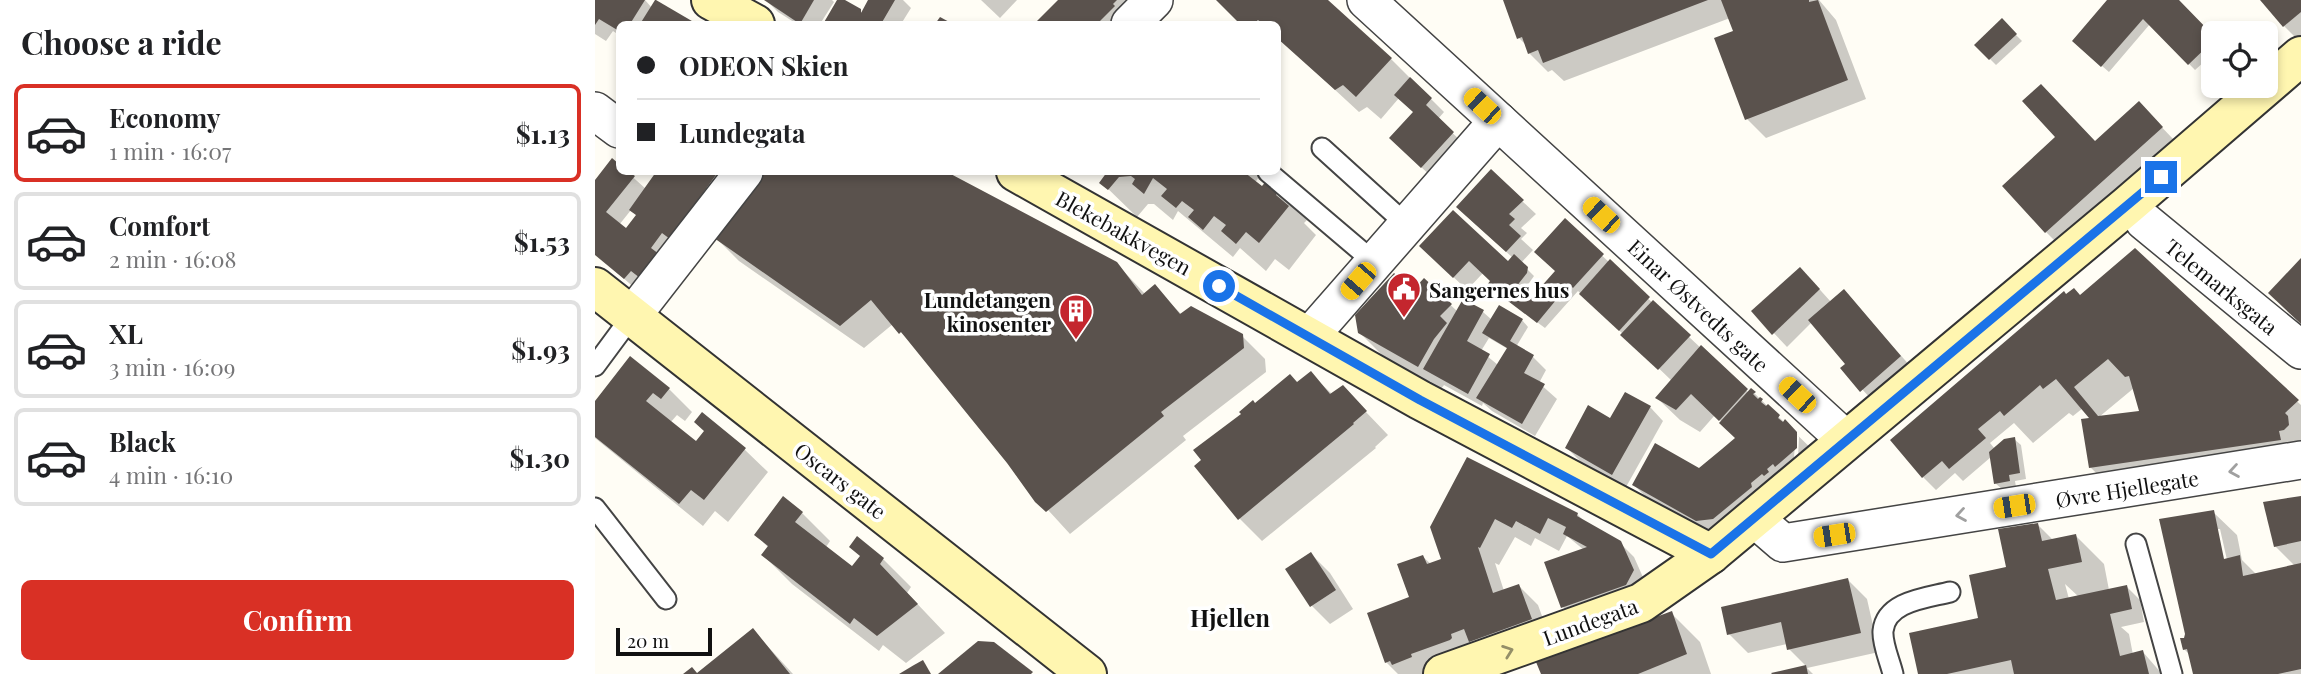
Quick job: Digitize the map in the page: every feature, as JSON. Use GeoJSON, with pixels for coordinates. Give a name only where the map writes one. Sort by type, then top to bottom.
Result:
{"type":"FeatureCollection","features":[{"type":"Feature","properties":{"kind":"street"},"geometry":{"type":"LineString","coordinates":[[711,0],[749,21]]}},
{"type":"Feature","properties":{"kind":"street"},"geometry":{"type":"LineString","coordinates":[[1133,21],[1153,0]]}},
{"type":"Feature","properties":{"kind":"street","name":"Einar Østvedts gate"},"geometry":{"type":"LineString","coordinates":[[1366,0],[1846,440]]}},
{"type":"Feature","properties":{"kind":"street","name":"Lundegata"},"geometry":{"type":"LineString","coordinates":[[1443,674],[1641,603],[1711,554],[2301,56]]}},
{"type":"Feature","properties":{"kind":"street"},"geometry":{"type":"LineString","coordinates":[[595,111],[616,126]]}},
{"type":"Feature","properties":{"kind":"street"},"geometry":{"type":"LineString","coordinates":[[1309,337],[1498,121]]}},
{"type":"Feature","properties":{"kind":"street"},"geometry":{"type":"LineString","coordinates":[[632,316],[742,175]]}},
{"type":"Feature","properties":{"kind":"street","name":"Blekebakkvegen"},"geometry":{"type":"LineString","coordinates":[[1021,175],[1420,400],[1711,554]]}},
{"type":"Feature","properties":{"kind":"street","name":"Telemarksgata"},"geometry":{"type":"LineString","coordinates":[[2144,221],[2301,350]]}},
{"type":"Feature","properties":{"kind":"street","name":"Oscars gate"},"geometry":{"type":"LineString","coordinates":[[595,287],[1087,674]]}},
{"type":"Feature","properties":{"kind":"street","name":"Øvre Hjellegate"},"geometry":{"type":"LineString","coordinates":[[1754,518],[1783,543],[2301,460]]}},
{"type":"Feature","properties":{"kind":"lane"},"geometry":{"type":"LineString","coordinates":[[1322,148],[1408,225]]}},
{"type":"Feature","properties":{"kind":"lane"},"geometry":{"type":"LineString","coordinates":[[1272,175],[1374,262]]}},
{"type":"Feature","properties":{"kind":"lane"},"geometry":{"type":"LineString","coordinates":[[595,366],[632,316]]}},
{"type":"Feature","properties":{"kind":"lane"},"geometry":{"type":"LineString","coordinates":[[595,508],[666,599]]}},
{"type":"Feature","properties":{"kind":"lane"},"geometry":{"type":"LineString","coordinates":[[2136,544],[2172,674]]}},
{"type":"Feature","properties":{"kind":"lane"},"geometry":{"type":"LineString","coordinates":[[1893,674],[1883,632],[1887,618],[1904,605],[1950,592]]}},
{"type":"Feature","properties":{"kind":"building"},"geometry":{"type":"Polygon","coordinates":[[[595,0],[645,0],[632,21],[616,21],[616,29],[599,19],[595,25],[595,0]]]}},
{"type":"Feature","properties":{"kind":"building"},"geometry":{"type":"Polygon","coordinates":[[[656,0],[692,21],[642,21],[656,0]]]}},
{"type":"Feature","properties":{"kind":"building"},"geometry":{"type":"Polygon","coordinates":[[[764,0],[814,0],[802,21],[796,21],[764,0]]]}},
{"type":"Feature","properties":{"kind":"building"},"geometry":{"type":"Polygon","coordinates":[[[837,0],[845,0],[861,9],[861,13],[868,0],[895,0],[883,21],[825,21],[837,0]]]}},
{"type":"Feature","properties":{"kind":"building"},"geometry":{"type":"Polygon","coordinates":[[[1058,0],[1117,0],[1113,4],[1115,6],[1100,21],[1037,21],[1058,0]]]}},
{"type":"Feature","properties":{"kind":"building"},"geometry":{"type":"Polygon","coordinates":[[[1216,0],[1328,0],[1392,58],[1356,97],[1343,85],[1335,90],[1281,42],[1281,21],[1237,21],[1216,0]]]}},
{"type":"Feature","properties":{"kind":"building"},"geometry":{"type":"Polygon","coordinates":[[[1503,0],[1708,0],[1543,63],[1538,50],[1528,54],[1522,37],[1517,39],[1503,0]]]}},
{"type":"Feature","properties":{"kind":"building"},"geometry":{"type":"Polygon","coordinates":[[[1721,0],[1818,0],[1848,80],[1745,120],[1714,38],[1733,31],[1721,0]]]}},
{"type":"Feature","properties":{"kind":"building"},"geometry":{"type":"Polygon","coordinates":[[[2107,0],[2179,0],[2201,23],[2201,52],[2188,65],[2143,19],[2101,67],[2072,41],[2107,0]]]}},
{"type":"Feature","properties":{"kind":"building"},"geometry":{"type":"Polygon","coordinates":[[[2260,0],[2301,0],[2301,12],[2283,27],[2260,0]]]}},
{"type":"Feature","properties":{"kind":"building"},"geometry":{"type":"Polygon","coordinates":[[[2002,18],[2017,34],[1989,60],[1974,45],[2002,18]]]}},
{"type":"Feature","properties":{"kind":"building"},"geometry":{"type":"Polygon","coordinates":[[[1410,77],[1432,98],[1426,105],[1454,132],[1421,168],[1389,138],[1413,112],[1394,95],[1410,77]]]}},
{"type":"Feature","properties":{"kind":"building"},"geometry":{"type":"Polygon","coordinates":[[[2041,84],[2095,141],[2139,101],[2163,127],[2045,233],[2002,186],[2055,137],[2022,101],[2041,84]]]}},
{"type":"Feature","properties":{"kind":"building"},"geometry":{"type":"Polygon","coordinates":[[[612,158],[616,161],[616,175],[635,176],[606,212],[626,228],[636,215],[629,210],[654,175],[716,175],[670,239],[662,233],[651,248],[659,254],[640,278],[631,271],[624,279],[595,255],[595,180],[612,158]]]}},
{"type":"Feature","properties":{"kind":"building"},"geometry":{"type":"Polygon","coordinates":[[[1491,169],[1524,200],[1509,214],[1515,219],[1509,225],[1521,236],[1506,252],[1456,207],[1491,169]]]}},
{"type":"Feature","properties":{"kind":"building","name":"Lundetangen kinosenter"},"geometry":{"type":"Polygon","coordinates":[[[759,175],[953,175],[1117,262],[1142,295],[1155,284],[1180,314],[1191,306],[1243,334],[1244,348],[1161,412],[1164,416],[1046,512],[1035,502],[1007,463],[901,332],[899,334],[871,300],[840,326],[714,238],[759,175]]]}},
{"type":"Feature","properties":{"kind":"building"},"geometry":{"type":"Polygon","coordinates":[[[1105,175],[1248,175],[1262,186],[1267,180],[1279,190],[1276,195],[1289,206],[1259,243],[1246,232],[1236,244],[1221,231],[1226,225],[1214,216],[1203,230],[1188,217],[1194,210],[1182,201],[1176,208],[1161,196],[1167,189],[1153,178],[1144,194],[1132,184],[1135,179],[1131,176],[1119,177],[1108,190],[1099,183],[1105,175]]]}},
{"type":"Feature","properties":{"kind":"building"},"geometry":{"type":"Polygon","coordinates":[[[1453,210],[1508,261],[1514,254],[1528,267],[1527,273],[1516,287],[1531,298],[1555,271],[1534,252],[1565,218],[1604,254],[1573,288],[1571,286],[1561,294],[1537,323],[1487,285],[1490,281],[1469,261],[1453,278],[1419,246],[1453,210]]]}},
{"type":"Feature","properties":{"kind":"building"},"geometry":{"type":"Polygon","coordinates":[[[2135,248],[2299,400],[2285,413],[2289,425],[2279,431],[2281,440],[2089,468],[2081,419],[2089,418],[2056,379],[2043,389],[2040,385],[2004,416],[2000,411],[1978,429],[1986,438],[1949,469],[1942,461],[1922,478],[1890,440],[2064,291],[2066,294],[2074,288],[2080,295],[2135,248]],[[2108,359],[2074,387],[2098,416],[2139,411],[2129,376],[2125,377],[2108,359]]]}},
{"type":"Feature","properties":{"kind":"building"},"geometry":{"type":"Polygon","coordinates":[[[2301,258],[2301,324],[2268,293],[2301,258]]]}},
{"type":"Feature","properties":{"kind":"building"},"geometry":{"type":"Polygon","coordinates":[[[1610,259],[1650,297],[1619,331],[1579,294],[1610,259]]]}},
{"type":"Feature","properties":{"kind":"building"},"geometry":{"type":"Polygon","coordinates":[[[1800,267],[1820,289],[1772,335],[1751,311],[1800,267]]]}},
{"type":"Feature","properties":{"kind":"building"},"geometry":{"type":"Polygon","coordinates":[[[1394,273],[1413,290],[1424,278],[1452,304],[1440,316],[1447,323],[1418,367],[1358,333],[1355,315],[1394,273]]]}},
{"type":"Feature","properties":{"kind":"building"},"geometry":{"type":"Polygon","coordinates":[[[1844,289],[1901,356],[1860,392],[1840,368],[1845,364],[1808,320],[1844,289]]]}},
{"type":"Feature","properties":{"kind":"building"},"geometry":{"type":"Polygon","coordinates":[[[1463,299],[1484,310],[1467,341],[1490,354],[1468,394],[1423,369],[1463,299]]]}},
{"type":"Feature","properties":{"kind":"building"},"geometry":{"type":"Polygon","coordinates":[[[1653,300],[1691,335],[1658,370],[1620,335],[1653,300]]]}},
{"type":"Feature","properties":{"kind":"building"},"geometry":{"type":"Polygon","coordinates":[[[1499,305],[1523,319],[1510,341],[1534,355],[1524,373],[1545,384],[1522,424],[1476,398],[1507,348],[1482,333],[1499,305]]]}},
{"type":"Feature","properties":{"kind":"building"},"geometry":{"type":"Polygon","coordinates":[[[1701,345],[1748,389],[1719,421],[1691,394],[1676,410],[1655,398],[1701,345]]]}},
{"type":"Feature","properties":{"kind":"building"},"geometry":{"type":"Polygon","coordinates":[[[630,356],[670,388],[661,399],[653,393],[646,401],[696,441],[704,431],[694,422],[702,412],[746,448],[704,500],[691,490],[679,504],[595,437],[595,401],[630,356]]]}},
{"type":"Feature","properties":{"kind":"building"},"geometry":{"type":"Polygon","coordinates":[[[1311,371],[1330,394],[1343,385],[1367,411],[1238,520],[1194,466],[1201,460],[1193,450],[1241,414],[1239,412],[1253,400],[1255,403],[1290,374],[1297,382],[1311,371]]]}},
{"type":"Feature","properties":{"kind":"building"},"geometry":{"type":"Polygon","coordinates":[[[1751,388],[1758,399],[1763,399],[1761,402],[1766,406],[1768,404],[1780,415],[1778,418],[1783,422],[1785,419],[1797,432],[1797,448],[1775,467],[1773,464],[1767,469],[1769,472],[1751,483],[1752,487],[1713,519],[1696,521],[1632,485],[1655,443],[1699,468],[1735,438],[1719,423],[1751,388]]]}},
{"type":"Feature","properties":{"kind":"building"},"geometry":{"type":"Polygon","coordinates":[[[1625,392],[1651,406],[1612,475],[1565,448],[1588,405],[1610,418],[1625,392]]]}},
{"type":"Feature","properties":{"kind":"building"},"geometry":{"type":"Polygon","coordinates":[[[2015,437],[2020,473],[2009,475],[2010,481],[1994,484],[1989,452],[2004,439],[2015,437]]]}},
{"type":"Feature","properties":{"kind":"building"},"geometry":{"type":"Polygon","coordinates":[[[1467,457],[1578,513],[1577,516],[1621,541],[1634,570],[1626,585],[1561,608],[1544,562],[1587,547],[1563,534],[1566,527],[1548,518],[1540,534],[1516,521],[1512,528],[1495,519],[1480,548],[1478,547],[1493,593],[1519,584],[1532,619],[1469,642],[1464,629],[1451,634],[1450,640],[1411,654],[1412,657],[1392,665],[1390,661],[1385,663],[1367,613],[1409,597],[1397,564],[1423,555],[1427,564],[1441,559],[1430,527],[1467,457]]]}},
{"type":"Feature","properties":{"kind":"building"},"geometry":{"type":"Polygon","coordinates":[[[783,496],[803,512],[795,522],[852,566],[860,556],[849,547],[857,536],[884,558],[880,564],[918,604],[877,636],[854,618],[850,624],[761,555],[768,546],[754,535],[783,496]]]}},
{"type":"Feature","properties":{"kind":"building"},"geometry":{"type":"Polygon","coordinates":[[[2301,496],[2301,541],[2274,547],[2263,502],[2301,496]]]}},
{"type":"Feature","properties":{"kind":"building"},"geometry":{"type":"Polygon","coordinates":[[[2214,510],[2224,559],[2240,555],[2243,576],[2301,563],[2301,669],[2278,674],[2193,674],[2187,649],[2183,650],[2180,638],[2184,638],[2185,634],[2159,519],[2214,510]]]}},
{"type":"Feature","properties":{"kind":"building"},"geometry":{"type":"Polygon","coordinates":[[[2038,523],[2042,541],[2076,534],[2082,562],[2048,569],[2056,600],[2127,585],[2132,609],[2110,614],[2120,656],[2143,650],[2149,674],[2014,674],[2011,660],[1947,674],[1918,674],[1909,633],[1978,618],[1969,575],[2006,567],[1998,529],[2038,523]]]}},
{"type":"Feature","properties":{"kind":"building"},"geometry":{"type":"Polygon","coordinates":[[[1311,552],[1336,590],[1310,607],[1285,569],[1311,552]]]}},
{"type":"Feature","properties":{"kind":"building"},"geometry":{"type":"Polygon","coordinates":[[[1848,578],[1861,633],[1787,650],[1781,622],[1727,635],[1721,607],[1848,578]]]}},
{"type":"Feature","properties":{"kind":"building"},"geometry":{"type":"Polygon","coordinates":[[[1672,611],[1687,654],[1638,674],[1541,674],[1536,662],[1672,611]]]}},
{"type":"Feature","properties":{"kind":"building"},"geometry":{"type":"Polygon","coordinates":[[[753,628],[790,674],[683,674],[692,667],[697,673],[753,628]]]}},
{"type":"Feature","properties":{"kind":"building"},"geometry":{"type":"Polygon","coordinates":[[[978,641],[994,642],[1033,672],[938,674],[978,641]]]}},
{"type":"Feature","properties":{"kind":"building"},"geometry":{"type":"Polygon","coordinates":[[[923,660],[931,674],[899,674],[914,665],[923,660]]]}},
{"type":"Feature","properties":{"kind":"building"},"geometry":{"type":"Polygon","coordinates":[[[1806,665],[1808,674],[1771,673],[1806,665]]]}},
{"type":"Feature","properties":{"kind":"place","name":"Sangernes hus"},"geometry":{"type":"Point","coordinates":[1404,319]}},
{"type":"Feature","properties":{"kind":"place","name":"Lundetangen kinosenter"},"geometry":{"type":"Point","coordinates":[1076,341]}},
{"type":"Feature","properties":{"kind":"district","name":"Hjellen"},"geometry":{"type":"Point","coordinates":[1230,617]}},
{"type":"Feature","properties":{"kind":"route"},"geometry":{"type":"LineString","coordinates":[[1219,286],[1420,400],[1711,554],[2161,177]]}}]}
